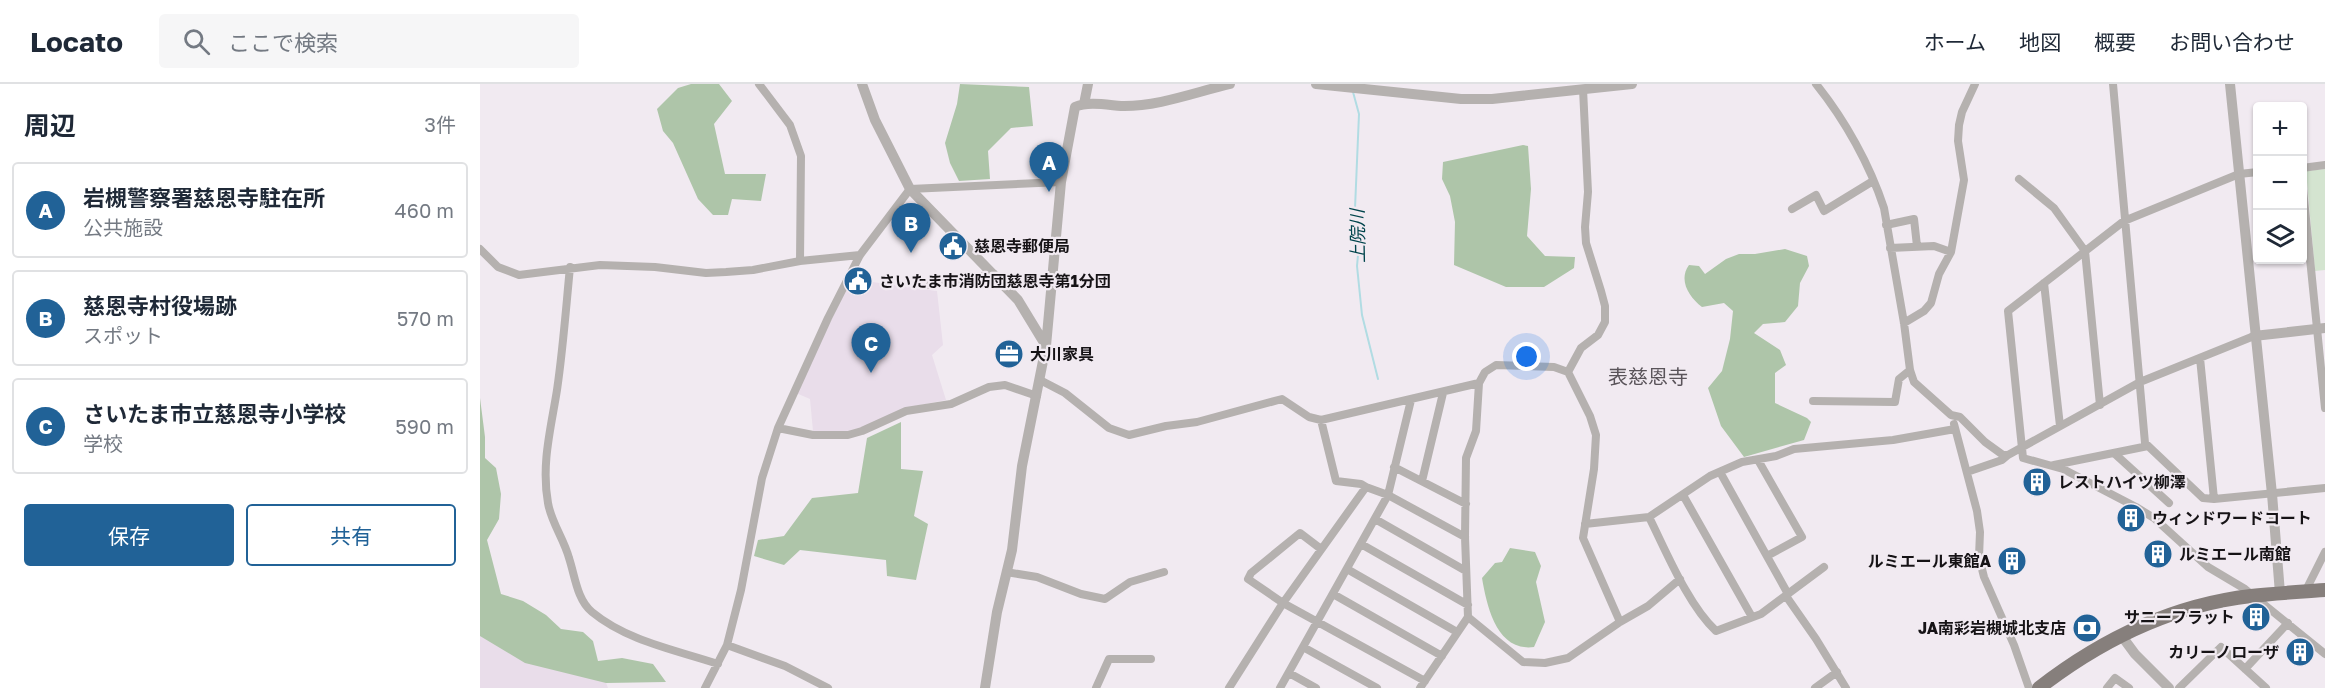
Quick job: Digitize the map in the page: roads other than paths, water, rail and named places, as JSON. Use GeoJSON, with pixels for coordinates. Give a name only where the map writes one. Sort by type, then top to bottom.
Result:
{"type":"FeatureCollection","features":[{"type":"Feature","properties":{"kind":"main road"},"geometry":{"type":"LineString","coordinates":[[2039,688],[2074,662],[2121,635],[2173,614],[2210,603],[2252,596],[2325,590]]}},
{"type":"Feature","properties":{"kind":"street"},"geometry":{"type":"LineString","coordinates":[[759,84],[790,125],[801,156],[800,261]]}},
{"type":"Feature","properties":{"kind":"street"},"geometry":{"type":"LineString","coordinates":[[862,84],[875,120],[910,189],[1018,300],[1046,346]]}},
{"type":"Feature","properties":{"kind":"street"},"geometry":{"type":"LineString","coordinates":[[1084,104],[1088,84]]}},
{"type":"Feature","properties":{"kind":"street"},"geometry":{"type":"LineString","coordinates":[[985,688],[988,658],[1014,539],[1022,466],[1046,346],[1060,183],[1075,107],[1084,104],[1127,106],[1147,104],[1230,84]]}},
{"type":"Feature","properties":{"kind":"street"},"geometry":{"type":"LineString","coordinates":[[1316,84],[1482,99],[1632,84]]}},
{"type":"Feature","properties":{"kind":"street"},"geometry":{"type":"LineString","coordinates":[[1815,84],[1850,135],[1884,208],[1910,370],[1914,382],[1951,415],[1960,417],[1985,442],[2008,455]]}},
{"type":"Feature","properties":{"kind":"street"},"geometry":{"type":"LineString","coordinates":[[1904,323],[1931,303],[1939,274],[1951,252],[1964,180],[1958,141],[1959,125],[1962,112],[1975,84]]}},
{"type":"Feature","properties":{"kind":"street"},"geometry":{"type":"LineString","coordinates":[[2113,84],[2145,442],[2203,498],[2214,499],[2325,488]]}},
{"type":"Feature","properties":{"kind":"street"},"geometry":{"type":"LineString","coordinates":[[2230,84],[2280,593]]}},
{"type":"Feature","properties":{"kind":"street"},"geometry":{"type":"LineString","coordinates":[[1568,372],[1581,348],[1598,335],[1605,322],[1605,306],[1586,243],[1584,227],[1588,192],[1583,89]]}},
{"type":"Feature","properties":{"kind":"street"},"geometry":{"type":"LineString","coordinates":[[2307,167],[2325,165]]}},
{"type":"Feature","properties":{"kind":"street"},"geometry":{"type":"LineString","coordinates":[[2253,173],[2239,174],[2124,221],[2008,312],[2021,448],[2023,458],[2063,469],[2145,513],[2208,567],[2245,589],[2325,654]]}},
{"type":"Feature","properties":{"kind":"street"},"geometry":{"type":"LineString","coordinates":[[2019,179],[2054,208],[2085,251],[2100,405]]}},
{"type":"Feature","properties":{"kind":"street"},"geometry":{"type":"LineString","coordinates":[[1792,209],[1815,195],[1824,211],[1873,181]]}},
{"type":"Feature","properties":{"kind":"street"},"geometry":{"type":"LineString","coordinates":[[910,189],[1060,183]]}},
{"type":"Feature","properties":{"kind":"street"},"geometry":{"type":"LineString","coordinates":[[705,688],[727,645],[741,590],[762,478],[778,428],[828,318],[860,255],[910,189]]}},
{"type":"Feature","properties":{"kind":"street"},"geometry":{"type":"LineString","coordinates":[[2306,210],[2321,328],[2325,408]]}},
{"type":"Feature","properties":{"kind":"street"},"geometry":{"type":"LineString","coordinates":[[1886,225],[1914,219],[1917,246]]}},
{"type":"Feature","properties":{"kind":"street"},"geometry":{"type":"LineString","coordinates":[[1890,248],[1934,246],[1951,252]]}},
{"type":"Feature","properties":{"kind":"street"},"geometry":{"type":"LineString","coordinates":[[480,249],[498,267],[519,275],[600,265],[655,267],[706,273],[753,270],[800,261],[860,255]]}},
{"type":"Feature","properties":{"kind":"street"},"geometry":{"type":"LineString","coordinates":[[570,267],[557,389],[546,446],[545,475],[548,505],[564,541],[583,602],[609,624],[630,635],[718,664]]}},
{"type":"Feature","properties":{"kind":"street"},"geometry":{"type":"LineString","coordinates":[[929,285],[994,274]]}},
{"type":"Feature","properties":{"kind":"street"},"geometry":{"type":"LineString","coordinates":[[2044,283],[2060,426]]}},
{"type":"Feature","properties":{"kind":"street"},"geometry":{"type":"LineString","coordinates":[[1967,472],[2002,460],[2140,382],[2254,336],[2321,328]]}},
{"type":"Feature","properties":{"kind":"street"},"geometry":{"type":"LineString","coordinates":[[2200,358],[2214,499]]}},
{"type":"Feature","properties":{"kind":"street"},"geometry":{"type":"LineString","coordinates":[[1322,549],[1300,533],[1248,577],[1283,603],[1318,621],[1422,685],[1467,617],[1466,458],[1476,431],[1479,383],[1485,372],[1496,365],[1554,367],[1568,372],[1590,416],[1596,435],[1594,469],[1583,538],[1620,622]]}},
{"type":"Feature","properties":{"kind":"street"},"geometry":{"type":"LineString","coordinates":[[1813,401],[1895,402],[1899,380],[1910,370]]}},
{"type":"Feature","properties":{"kind":"street"},"geometry":{"type":"LineString","coordinates":[[1040,380],[1065,393],[1109,428],[1129,435],[1166,426],[1197,422],[1282,399],[1309,417],[1322,420],[1479,383]]}},
{"type":"Feature","properties":{"kind":"street"},"geometry":{"type":"LineString","coordinates":[[778,428],[813,435],[848,435],[906,411],[951,404],[989,387],[1005,386],[1037,396]]}},
{"type":"Feature","properties":{"kind":"street"},"geometry":{"type":"LineString","coordinates":[[1422,481],[1443,393]]}},
{"type":"Feature","properties":{"kind":"street"},"geometry":{"type":"LineString","coordinates":[[1280,688],[1388,495],[1411,400]]}},
{"type":"Feature","properties":{"kind":"street"},"geometry":{"type":"LineString","coordinates":[[1951,415],[1977,511],[1980,531],[1979,557],[1984,577],[2014,645],[2029,688]]}},
{"type":"Feature","properties":{"kind":"street"},"geometry":{"type":"LineString","coordinates":[[1322,420],[1336,481],[1361,484],[1388,495],[1465,537]]}},
{"type":"Feature","properties":{"kind":"street"},"geometry":{"type":"LineString","coordinates":[[1585,524],[1649,517],[1710,476],[1742,462],[1776,456],[1794,449],[1893,441],[1955,429]]}},
{"type":"Feature","properties":{"kind":"street"},"geometry":{"type":"LineString","coordinates":[[2051,465],[2148,446]]}},
{"type":"Feature","properties":{"kind":"street"},"geometry":{"type":"LineString","coordinates":[[2115,454],[2169,503]]}},
{"type":"Feature","properties":{"kind":"street"},"geometry":{"type":"LineString","coordinates":[[1758,460],[1802,537],[1767,556]]}},
{"type":"Feature","properties":{"kind":"street"},"geometry":{"type":"LineString","coordinates":[[1394,467],[1466,504]]}},
{"type":"Feature","properties":{"kind":"street"},"geometry":{"type":"LineString","coordinates":[[1720,472],[1787,595],[1846,688]]}},
{"type":"Feature","properties":{"kind":"street"},"geometry":{"type":"LineString","coordinates":[[1229,688],[1283,603],[1366,487]]}},
{"type":"Feature","properties":{"kind":"street"},"geometry":{"type":"LineString","coordinates":[[1683,495],[1752,617]]}},
{"type":"Feature","properties":{"kind":"street"},"geometry":{"type":"LineString","coordinates":[[1649,517],[1697,608],[1716,631],[1761,614],[1824,567]]}},
{"type":"Feature","properties":{"kind":"street"},"geometry":{"type":"LineString","coordinates":[[1375,519],[1466,571]]}},
{"type":"Feature","properties":{"kind":"street"},"geometry":{"type":"LineString","coordinates":[[1361,544],[1468,605]]}},
{"type":"Feature","properties":{"kind":"street"},"geometry":{"type":"LineString","coordinates":[[2306,592],[2325,552]]}},
{"type":"Feature","properties":{"kind":"street"},"geometry":{"type":"LineString","coordinates":[[1347,569],[1457,632]]}},
{"type":"Feature","properties":{"kind":"street"},"geometry":{"type":"LineString","coordinates":[[1006,573],[1037,577],[1081,594],[1105,598],[1130,582],[1164,572]]}},
{"type":"Feature","properties":{"kind":"street"},"geometry":{"type":"LineString","coordinates":[[1467,617],[1523,662],[1545,663],[1568,658],[1620,622],[1648,606],[1680,579]]}},
{"type":"Feature","properties":{"kind":"street"},"geometry":{"type":"LineString","coordinates":[[1333,594],[1442,656]]}},
{"type":"Feature","properties":{"kind":"street"},"geometry":{"type":"LineString","coordinates":[[2245,669],[2288,623]]}},
{"type":"Feature","properties":{"kind":"street"},"geometry":{"type":"LineString","coordinates":[[2121,635],[2135,654],[2169,688]]}},
{"type":"Feature","properties":{"kind":"street"},"geometry":{"type":"LineString","coordinates":[[727,645],[784,666],[828,688]]}},
{"type":"Feature","properties":{"kind":"street"},"geometry":{"type":"LineString","coordinates":[[2180,688],[2221,646],[2266,688]]}},
{"type":"Feature","properties":{"kind":"street"},"geometry":{"type":"LineString","coordinates":[[1304,647],[1377,688]]}},
{"type":"Feature","properties":{"kind":"street"},"geometry":{"type":"LineString","coordinates":[[1096,688],[1109,659],[1151,659]]}},
{"type":"Feature","properties":{"kind":"street"},"geometry":{"type":"LineString","coordinates":[[1815,688],[1837,672]]}},
{"type":"Feature","properties":{"kind":"street"},"geometry":{"type":"LineString","coordinates":[[1288,673],[1316,688]]}},
{"type":"Feature","properties":{"kind":"street"},"geometry":{"type":"LineString","coordinates":[[2107,688],[2115,678],[2129,688]]}},
{"type":"Feature","properties":{"kind":"waterway","name":"上院川"},"geometry":{"type":"LineString","coordinates":[[1353,92],[1359,114],[1354,232],[1362,315],[1378,379]]}},
{"type":"Feature","properties":{"kind":"place","name":"岩槻警察署慈恩寺駐在所"},"geometry":{"type":"Point","coordinates":[1049,192]}},
{"type":"Feature","properties":{"kind":"place","name":"慈恩寺郵便局"},"geometry":{"type":"Point","coordinates":[953,246]}},
{"type":"Feature","properties":{"kind":"place","name":"慈恩寺村役場跡"},"geometry":{"type":"Point","coordinates":[911,253]}},
{"type":"Feature","properties":{"kind":"place","name":"さいたま市消防団慈恩寺第1分団"},"geometry":{"type":"Point","coordinates":[858,281]}},
{"type":"Feature","properties":{"kind":"place","name":"大川家具"},"geometry":{"type":"Point","coordinates":[1009,354]}},
{"type":"Feature","properties":{"kind":"place","name":"さいたま市立慈恩寺小学校"},"geometry":{"type":"Point","coordinates":[871,373]}},
{"type":"Feature","properties":{"kind":"place","name":"レストハイツ柳澤"},"geometry":{"type":"Point","coordinates":[2037,482]}},
{"type":"Feature","properties":{"kind":"place","name":"ウィンドワードコート"},"geometry":{"type":"Point","coordinates":[2131,518]}},
{"type":"Feature","properties":{"kind":"place","name":"ルミエール南館"},"geometry":{"type":"Point","coordinates":[2158,554]}},
{"type":"Feature","properties":{"kind":"place","name":"ルミエール東館A"},"geometry":{"type":"Point","coordinates":[2012,561]}},
{"type":"Feature","properties":{"kind":"place","name":"サニーフラット"},"geometry":{"type":"Point","coordinates":[2256,617]}},
{"type":"Feature","properties":{"kind":"place","name":"JA南彩岩槻城北支店"},"geometry":{"type":"Point","coordinates":[2087,628]}},
{"type":"Feature","properties":{"kind":"place","name":"カリーノローザ"},"geometry":{"type":"Point","coordinates":[2300,652]}},
{"type":"Feature","properties":{"kind":"district","name":"表慈恩寺"},"geometry":{"type":"Point","coordinates":[1648,376]}}]}
